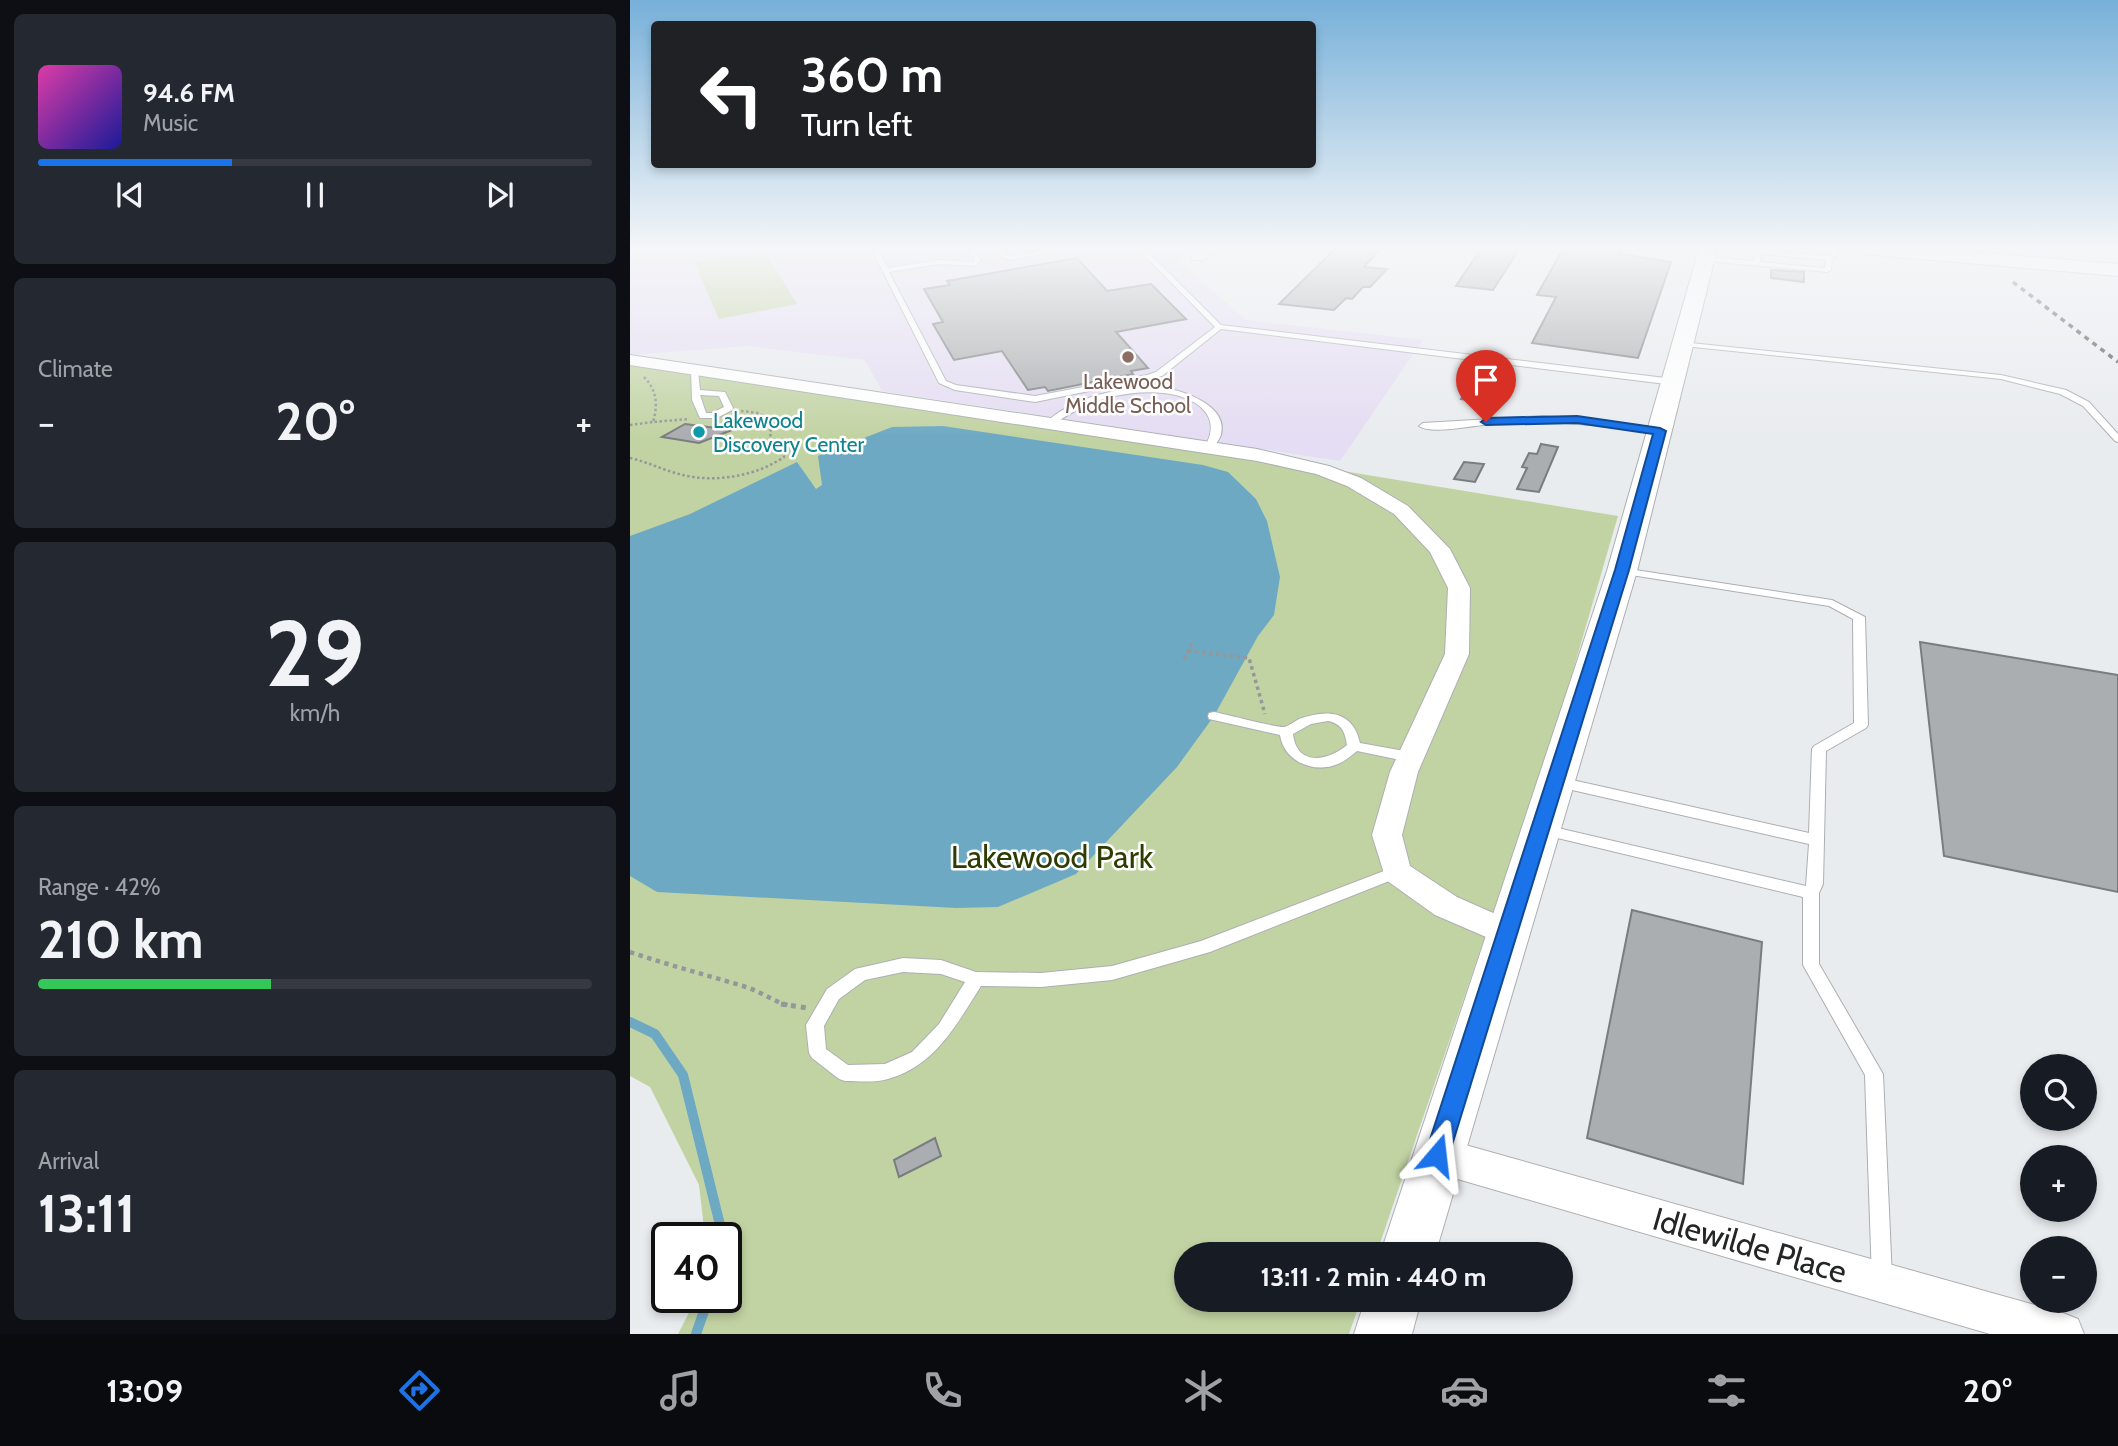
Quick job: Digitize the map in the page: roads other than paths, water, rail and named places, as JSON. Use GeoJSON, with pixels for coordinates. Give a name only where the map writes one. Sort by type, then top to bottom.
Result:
{"type":"FeatureCollection","features":[{"type":"Feature","properties":{"kind":"street"},"geometry":{"type":"LineString","coordinates":[[1411,1242],[1622,570],[1692,311]]}},
{"type":"Feature","properties":{"kind":"street"},"geometry":{"type":"LineString","coordinates":[[634,366],[694,370],[1290,462],[1354,482],[1402,510],[1439,550],[1459,588],[1460,621],[1457,654],[1410,757],[1387,835],[1397,872],[1446,906],[1507,933]]}},
{"type":"Feature","properties":{"kind":"street","name":"Idlewilde Place"},"geometry":{"type":"LineString","coordinates":[[1437,1155],[2063,1334]]}},
{"type":"Feature","properties":{"kind":"street"},"geometry":{"type":"LineString","coordinates":[[1383,1334],[1389,1312]]}},
{"type":"Feature","properties":{"kind":"lane"},"geometry":{"type":"LineString","coordinates":[[907,311],[943,383],[1035,399],[1159,374],[1219,327]]}},
{"type":"Feature","properties":{"kind":"lane"},"geometry":{"type":"LineString","coordinates":[[1203,311],[1219,327],[1674,382]]}},
{"type":"Feature","properties":{"kind":"lane"},"geometry":{"type":"LineString","coordinates":[[1684,344],[2001,377],[2063,392],[2086,404],[2118,439]]}},
{"type":"Feature","properties":{"kind":"lane"},"geometry":{"type":"LineString","coordinates":[[694,370],[696,392],[698,408],[703,416],[714,416],[729,408],[722,394],[696,392]]}},
{"type":"Feature","properties":{"kind":"lane"},"geometry":{"type":"LineString","coordinates":[[1048,424],[1068,408],[1085,402],[1162,390],[1199,402],[1213,416],[1220,428],[1219,438],[1209,448]]}},
{"type":"Feature","properties":{"kind":"lane"},"geometry":{"type":"LineString","coordinates":[[1423,426],[1451,427],[1504,420],[1577,419],[1660,431]]}},
{"type":"Feature","properties":{"kind":"lane"},"geometry":{"type":"LineString","coordinates":[[1622,570],[1832,603],[1859,617],[1861,725],[1819,749],[1815,884],[1811,893],[1811,965],[1874,1074],[1882,1282]]}},
{"type":"Feature","properties":{"kind":"lane"},"geometry":{"type":"LineString","coordinates":[[1214,716],[1286,732]]}},
{"type":"Feature","properties":{"kind":"lane"},"geometry":{"type":"LineString","coordinates":[[1286,732],[1302,720],[1317,716],[1335,718],[1348,726],[1353,734],[1354,746]]}},
{"type":"Feature","properties":{"kind":"lane"},"geometry":{"type":"LineString","coordinates":[[1286,732],[1286,744],[1294,755],[1312,762],[1332,762],[1354,746],[1410,757]]}},
{"type":"Feature","properties":{"kind":"lane"},"geometry":{"type":"LineString","coordinates":[[1555,781],[1816,839]]}},
{"type":"Feature","properties":{"kind":"lane"},"geometry":{"type":"LineString","coordinates":[[1540,829],[1811,893]]}},
{"type":"Feature","properties":{"kind":"lane"},"geometry":{"type":"LineString","coordinates":[[975,979],[945,1029],[918,1057],[886,1072],[845,1073],[818,1053],[814,1025],[833,994],[861,974],[903,965],[941,967],[975,979],[1041,981],[1112,974],[1204,947],[1397,872]]}},
{"type":"Feature","properties":{"kind":"water"},"geometry":{"type":"Polygon","coordinates":[[[943,426],[1203,465],[1228,472],[1256,499],[1267,521],[1280,577],[1274,615],[1258,636],[1214,716],[1177,767],[1076,874],[998,907],[956,908],[657,892],[630,876],[630,536],[690,514],[797,462],[816,489],[822,485],[818,456],[892,427],[943,426]]]}},
{"type":"Feature","properties":{"kind":"waterway"},"geometry":{"type":"LineString","coordinates":[[630,1022],[655,1034],[683,1075],[719,1222]]}},
{"type":"Feature","properties":{"kind":"waterway"},"geometry":{"type":"LineString","coordinates":[[696,1334],[703,1313]]}},
{"type":"Feature","properties":{"kind":"railway"},"geometry":{"type":"LineString","coordinates":[[2051,311],[2118,362]]}},
{"type":"Feature","properties":{"kind":"place","name":"Lakewood Middle School"},"geometry":{"type":"Point","coordinates":[1128,357]}},
{"type":"Feature","properties":{"kind":"place","name":"Lakewood Discovery Center"},"geometry":{"type":"Point","coordinates":[699,432]}},
{"type":"Feature","properties":{"kind":"park label","name":"Lakewood Park"},"geometry":{"type":"Point","coordinates":[1052,856]}}]}
